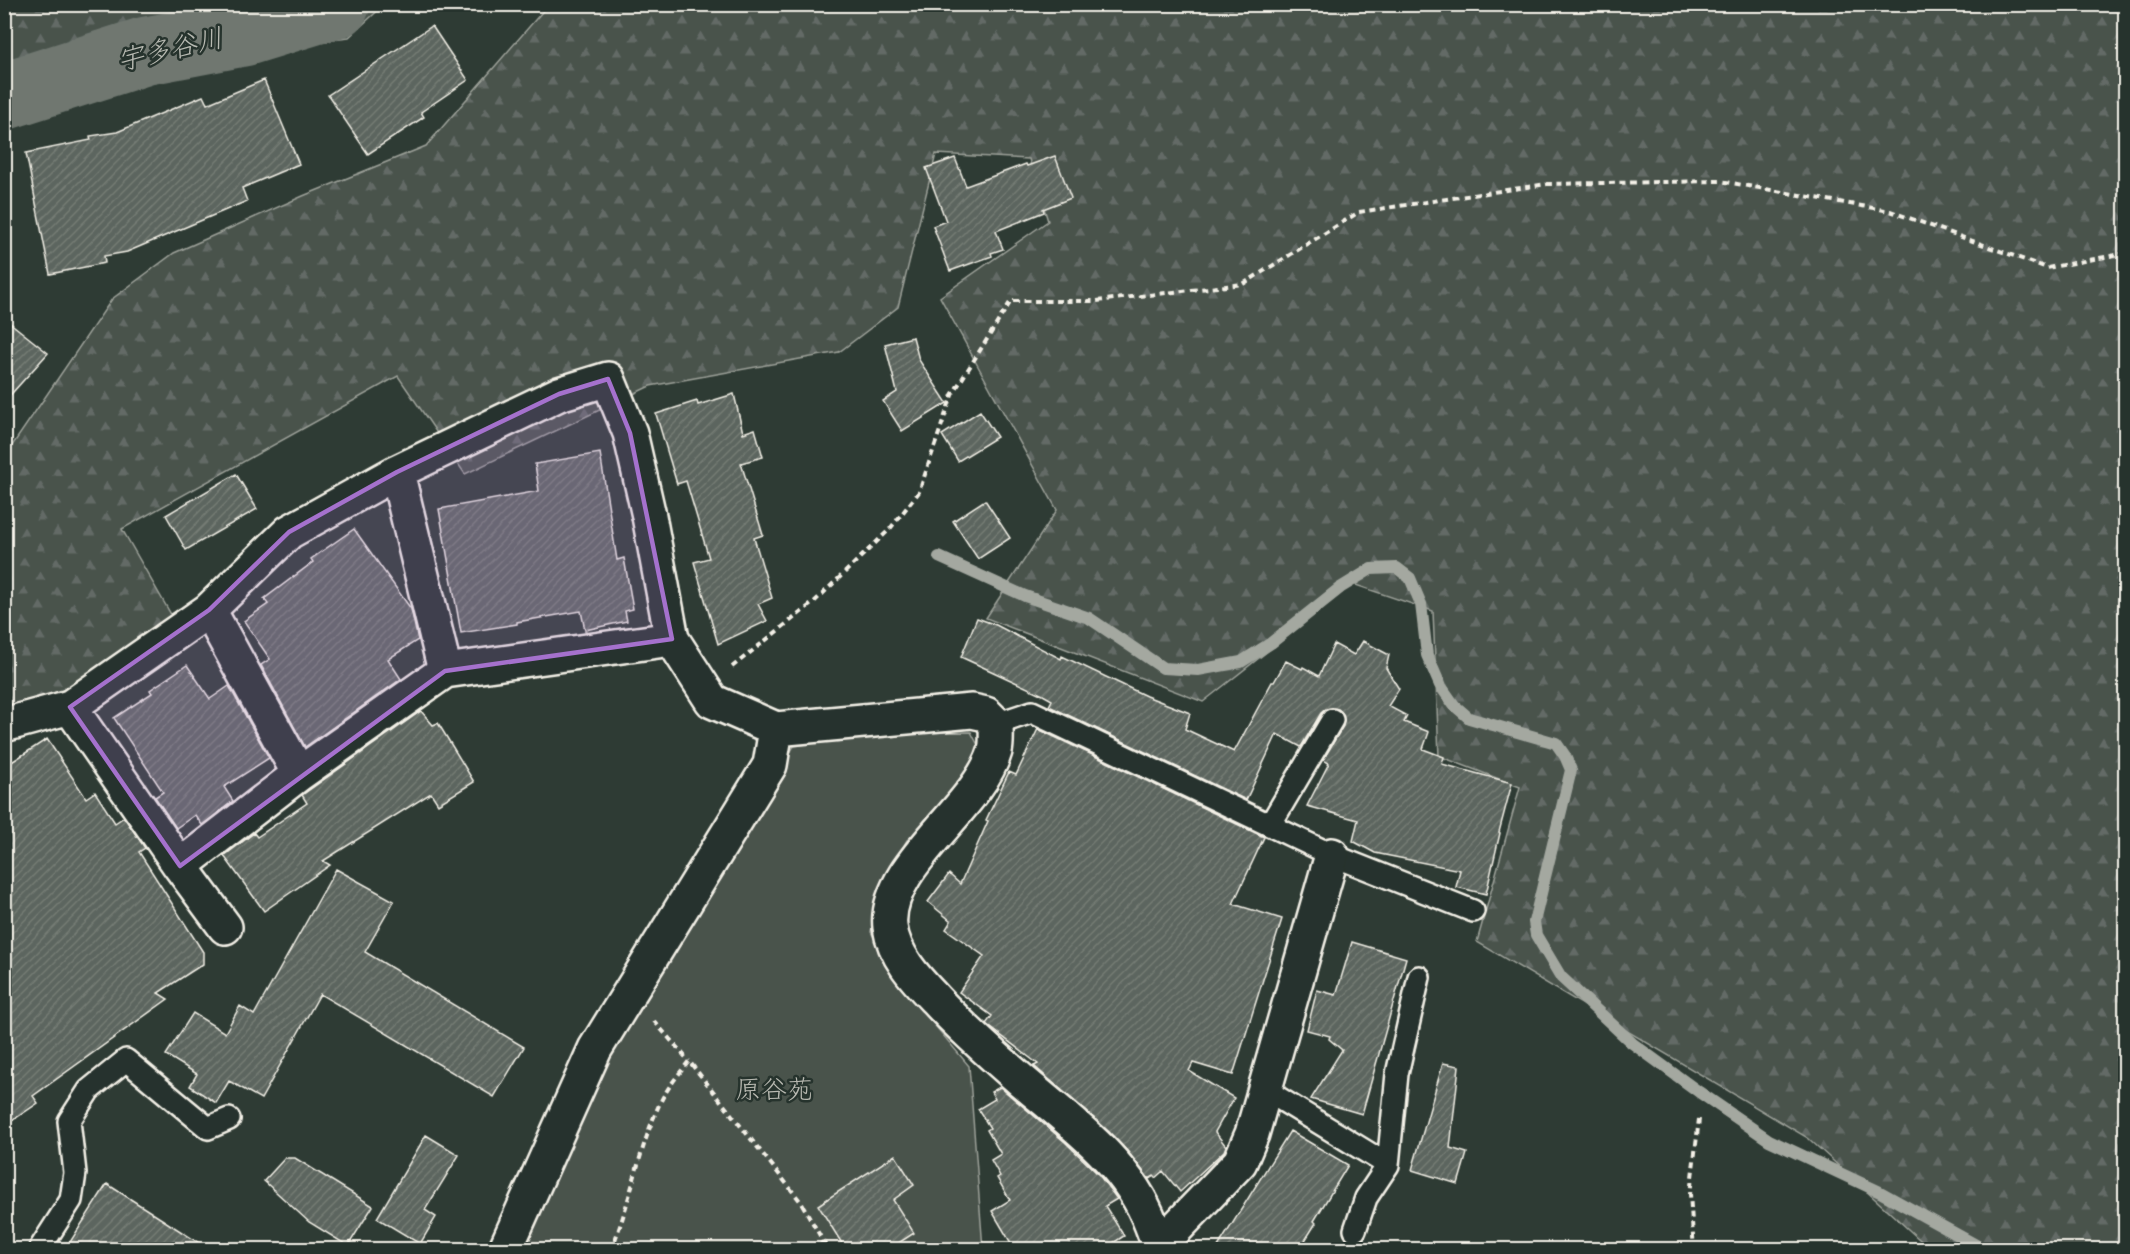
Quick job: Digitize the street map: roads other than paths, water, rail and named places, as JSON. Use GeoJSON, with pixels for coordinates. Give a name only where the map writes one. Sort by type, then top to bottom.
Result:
{"type":"FeatureCollection","features":[{"type":"Feature","properties":{"kind":"street"},"geometry":{"type":"LineString","coordinates":[[4,724],[70,706],[209,610],[290,532],[397,472],[559,394],[608,379],[630,433],[672,639],[712,701],[776,729],[972,711],[986,714],[996,724],[996,750],[981,780],[910,868],[896,892],[889,912],[890,930],[899,955],[914,977],[964,1030],[1078,1129],[1118,1167],[1145,1208],[1159,1248],[1240,1162],[1252,1134],[1332,855]]}},
{"type":"Feature","properties":{"kind":"street"},"geometry":{"type":"LineString","coordinates":[[397,472],[445,671]]}},
{"type":"Feature","properties":{"kind":"street"},"geometry":{"type":"LineString","coordinates":[[209,610],[299,774]]}},
{"type":"Feature","properties":{"kind":"street"},"geometry":{"type":"LineString","coordinates":[[180,866],[299,774],[445,671],[672,639]]}},
{"type":"Feature","properties":{"kind":"street"},"geometry":{"type":"LineString","coordinates":[[70,706],[180,866],[225,927]]}},
{"type":"Feature","properties":{"kind":"street"},"geometry":{"type":"LineString","coordinates":[[505,1250],[596,1049],[770,765],[776,729]]}},
{"type":"Feature","properties":{"kind":"lane"},"geometry":{"type":"LineString","coordinates":[[996,724],[1032,712],[1332,855],[1473,911]]}},
{"type":"Feature","properties":{"kind":"lane"},"geometry":{"type":"LineString","coordinates":[[1270,825],[1332,720]]}},
{"type":"Feature","properties":{"kind":"lane"},"geometry":{"type":"LineString","coordinates":[[1355,1230],[1366,1198],[1388,1165],[1397,1074],[1419,977]]}},
{"type":"Feature","properties":{"kind":"lane"},"geometry":{"type":"LineString","coordinates":[[39,1250],[71,1200],[75,1173],[69,1121],[89,1090],[126,1060],[208,1128],[228,1119]]}},
{"type":"Feature","properties":{"kind":"lane"},"geometry":{"type":"LineString","coordinates":[[1264,1089],[1388,1165]]}},
{"type":"Feature","properties":{"kind":"waterway","name":"宇多谷川"},"geometry":{"type":"LineString","coordinates":[[4,96],[145,51],[245,32],[336,4]]}},
{"type":"Feature","properties":{"kind":"waterway"},"geometry":{"type":"LineString","coordinates":[[939,557],[1025,596],[1089,618],[1163,668],[1198,670],[1241,662],[1271,643],[1340,588],[1371,569],[1397,568],[1410,578],[1421,604],[1427,655],[1440,685],[1454,705],[1469,718],[1556,743],[1571,770],[1534,922],[1536,935],[1561,977],[1632,1043],[1769,1140],[1880,1192],[1985,1250]]}},
{"type":"Feature","properties":{"kind":"park label","name":"原谷苑"},"geometry":{"type":"Point","coordinates":[774,1089]}}]}
